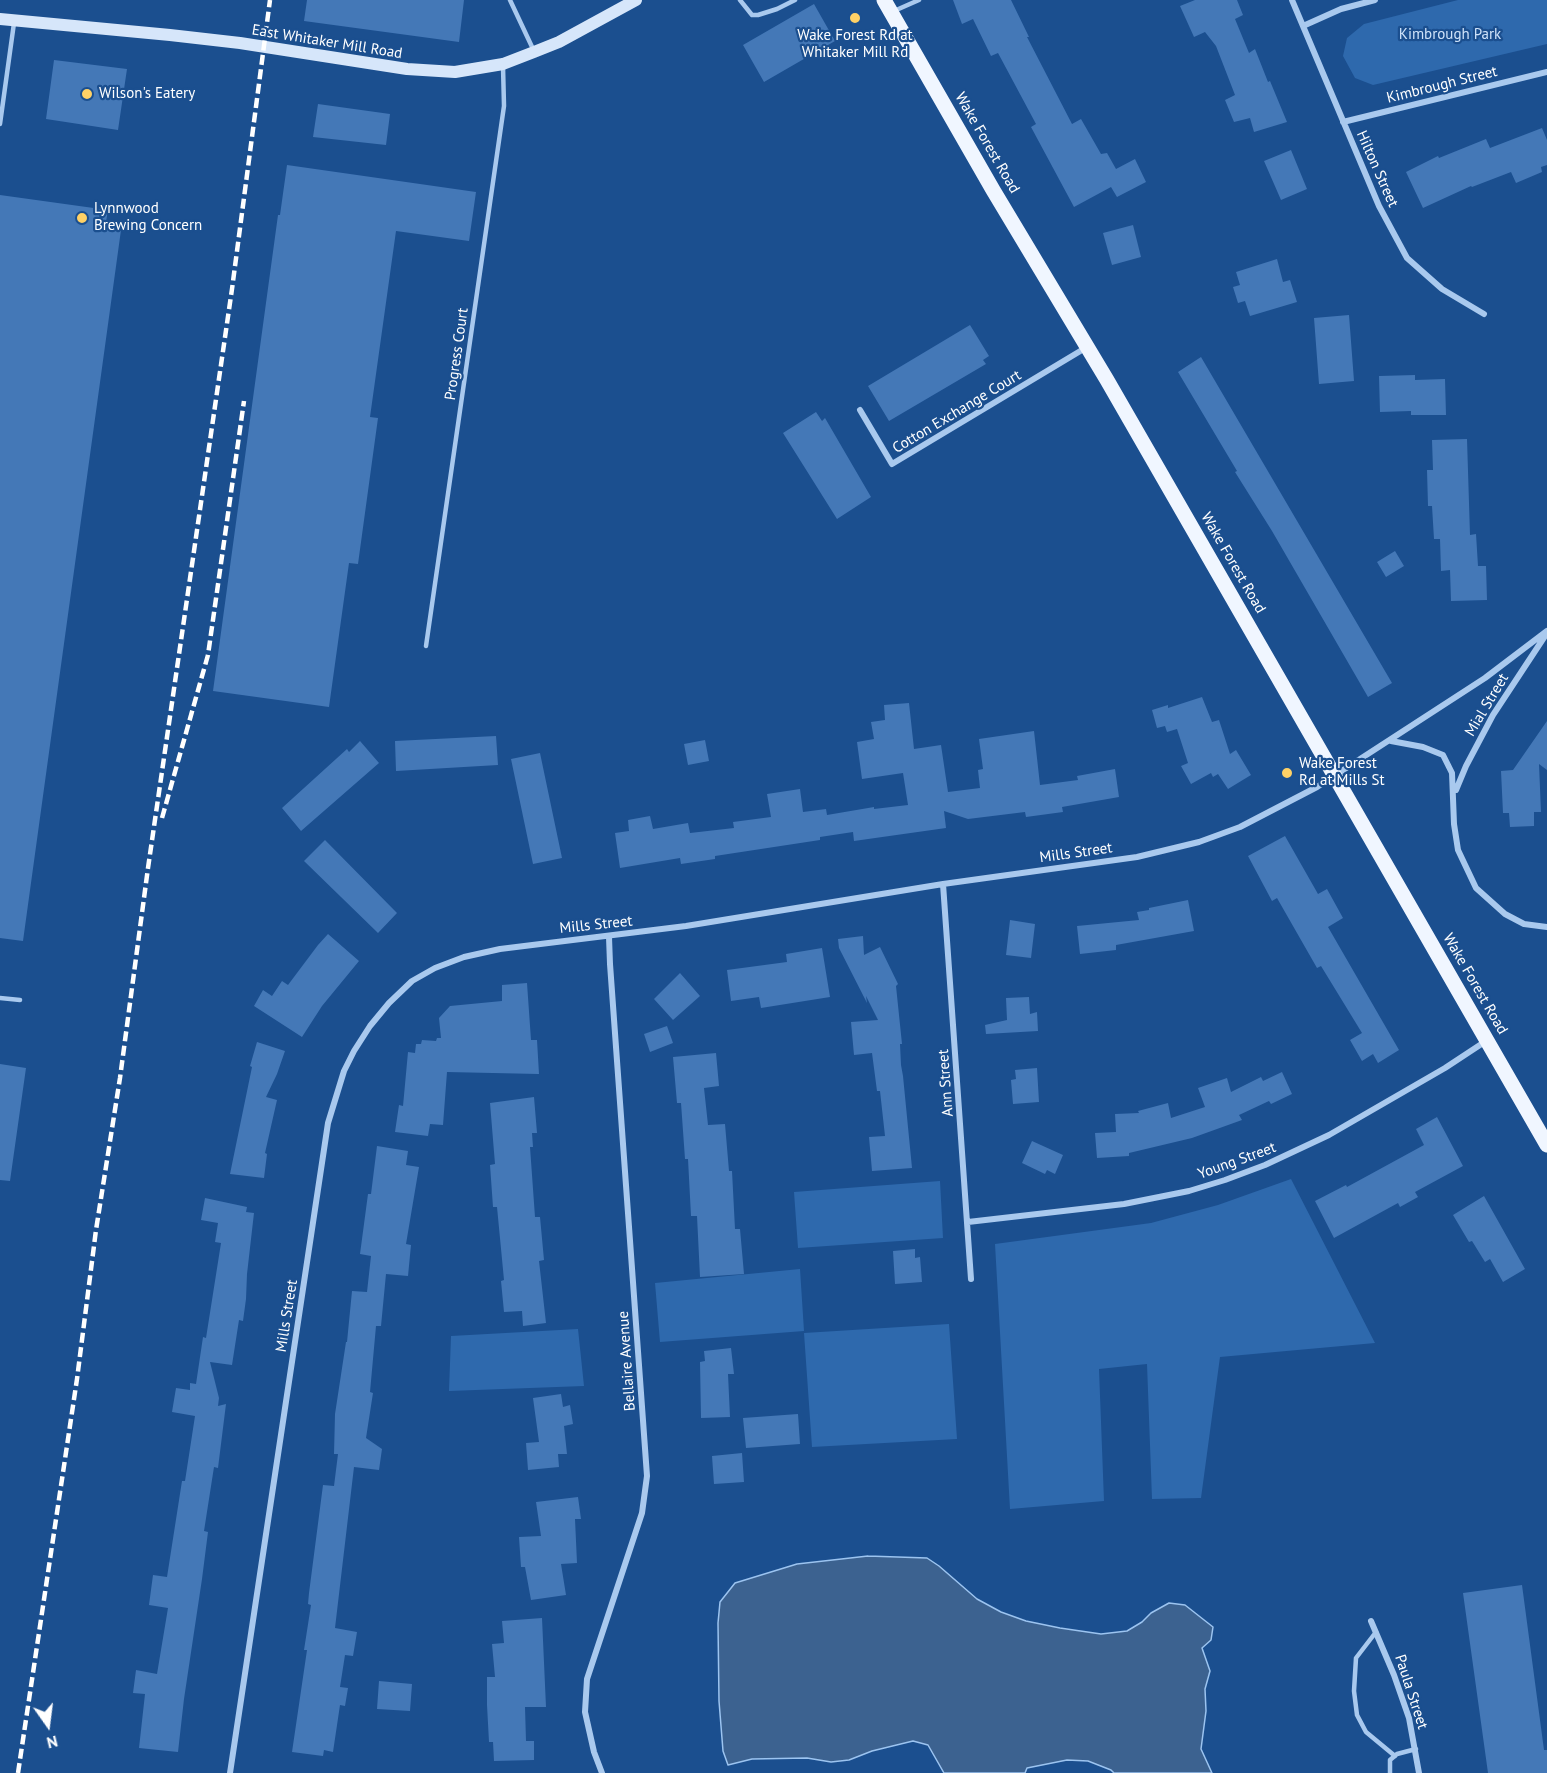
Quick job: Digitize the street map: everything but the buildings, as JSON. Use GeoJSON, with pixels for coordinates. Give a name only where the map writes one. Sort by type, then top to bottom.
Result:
{"type":"FeatureCollection","features":[{"type":"Feature","properties":{"kind":"main road","name":"East Whitaker Mill Road"},"geometry":{"type":"LineString","coordinates":[[0,19],[240,43],[407,69],[455,72],[503,64],[534,52],[559,42],[636,0]]}},
{"type":"Feature","properties":{"kind":"main road","name":"Wake Forest Road"},"geometry":{"type":"LineString","coordinates":[[887,6],[993,190],[1088,347],[1547,1145]]}},
{"type":"Feature","properties":{"kind":"street","name":"Hilton Street"},"geometry":{"type":"LineString","coordinates":[[1292,0],[1379,206],[1407,258],[1442,289],[1484,314]]}},
{"type":"Feature","properties":{"kind":"street"},"geometry":{"type":"LineString","coordinates":[[1303,26],[1341,9],[1375,0]]}},
{"type":"Feature","properties":{"kind":"street","name":"Kimbrough Street"},"geometry":{"type":"LineString","coordinates":[[1343,122],[1547,72]]}},
{"type":"Feature","properties":{"kind":"street","name":"Cotton Exchange Court"},"geometry":{"type":"LineString","coordinates":[[860,410],[892,464],[1088,347]]}},
{"type":"Feature","properties":{"kind":"street","name":"Mills Street"},"geometry":{"type":"LineString","coordinates":[[230,1773],[328,1123],[344,1071],[370,1026],[389,1003],[412,981],[435,968],[464,957],[500,949],[609,937],[943,884],[1137,857],[1179,848],[1240,827],[1303,795],[1485,678],[1547,632]]}},
{"type":"Feature","properties":{"kind":"street","name":"Mial Street"},"geometry":{"type":"LineString","coordinates":[[1454,793],[1493,715],[1547,632]]}},
{"type":"Feature","properties":{"kind":"street","name":"Mial Street"},"geometry":{"type":"LineString","coordinates":[[1390,741],[1423,747],[1443,755],[1452,773],[1454,824],[1458,850],[1476,888],[1505,914],[1524,924],[1547,927]]}},
{"type":"Feature","properties":{"kind":"street","name":"Ann Street"},"geometry":{"type":"LineString","coordinates":[[943,884],[972,1279]]}},
{"type":"Feature","properties":{"kind":"street","name":"Bellaire Avenue"},"geometry":{"type":"LineString","coordinates":[[602,1773],[594,1752],[585,1712],[587,1679],[642,1513],[647,1476],[609,937]]}},
{"type":"Feature","properties":{"kind":"street","name":"Young Street"},"geometry":{"type":"LineString","coordinates":[[968,1222],[1124,1204],[1189,1191],[1226,1180],[1265,1165],[1329,1135],[1487,1041]]}},
{"type":"Feature","properties":{"kind":"street","name":"Paula Street"},"geometry":{"type":"LineString","coordinates":[[1371,1622],[1394,1675],[1409,1718],[1419,1773]]}},
{"type":"Feature","properties":{"kind":"lane"},"geometry":{"type":"LineString","coordinates":[[510,0],[534,52]]}},
{"type":"Feature","properties":{"kind":"lane"},"geometry":{"type":"LineString","coordinates":[[740,0],[752,15],[758,15],[795,0]]}},
{"type":"Feature","properties":{"kind":"lane"},"geometry":{"type":"LineString","coordinates":[[887,6],[919,0]]}},
{"type":"Feature","properties":{"kind":"lane"},"geometry":{"type":"LineString","coordinates":[[0,124],[15,20]]}},
{"type":"Feature","properties":{"kind":"lane","name":"Progress Court"},"geometry":{"type":"LineString","coordinates":[[426,646],[504,105],[503,64]]}},
{"type":"Feature","properties":{"kind":"lane"},"geometry":{"type":"LineString","coordinates":[[0,998],[20,1000]]}},
{"type":"Feature","properties":{"kind":"lane"},"geometry":{"type":"LineString","coordinates":[[1376,1632],[1356,1658],[1354,1690],[1356,1715],[1366,1732],[1395,1756]]}},
{"type":"Feature","properties":{"kind":"lane"},"geometry":{"type":"LineString","coordinates":[[1390,1773],[1390,1760],[1397,1754],[1416,1749]]}},
{"type":"Feature","properties":{"kind":"green space","name":"Kimbrough Park"},"geometry":{"type":"Polygon","coordinates":[[[1458,0],[1547,0],[1547,44],[1373,85],[1355,78],[1343,56],[1347,38],[1364,24],[1458,0]]]}},
{"type":"Feature","properties":{"kind":"green space"},"geometry":{"type":"Polygon","coordinates":[[[1291,1179],[1375,1343],[1220,1357],[1201,1498],[1152,1499],[1147,1364],[1099,1369],[1104,1501],[1010,1509],[995,1244],[1151,1223],[1218,1205],[1291,1179]]]}},
{"type":"Feature","properties":{"kind":"green space"},"geometry":{"type":"Polygon","coordinates":[[[940,1181],[943,1238],[798,1248],[794,1192],[940,1181]]]}},
{"type":"Feature","properties":{"kind":"green space"},"geometry":{"type":"Polygon","coordinates":[[[800,1269],[804,1331],[660,1342],[655,1283],[800,1269]]]}},
{"type":"Feature","properties":{"kind":"green space"},"geometry":{"type":"Polygon","coordinates":[[[949,1324],[957,1439],[812,1447],[804,1333],[949,1324]]]}},
{"type":"Feature","properties":{"kind":"green space"},"geometry":{"type":"Polygon","coordinates":[[[578,1329],[584,1386],[449,1391],[451,1336],[578,1329]]]}},
{"type":"Feature","properties":{"kind":"shaded area"},"geometry":{"type":"Polygon","coordinates":[[[868,1556],[927,1558],[977,1599],[1001,1612],[1026,1621],[1060,1628],[1101,1634],[1127,1631],[1169,1603],[1185,1605],[1213,1627],[1211,1640],[1202,1648],[1210,1671],[1205,1689],[1206,1711],[1201,1749],[1212,1773],[1114,1773],[1088,1761],[1067,1760],[1027,1768],[1025,1773],[944,1773],[928,1745],[913,1741],[872,1751],[849,1760],[831,1762],[807,1758],[752,1759],[728,1765],[723,1751],[719,1701],[720,1602],[735,1583],[797,1564],[868,1556]]]}},
{"type":"Feature","properties":{"kind":"railway"},"geometry":{"type":"LineString","coordinates":[[18,1773],[120,1078],[232,289],[270,0]]}},
{"type":"Feature","properties":{"kind":"railway"},"geometry":{"type":"LineString","coordinates":[[162,818],[208,655],[244,401]]}},
{"type":"Feature","properties":{"kind":"place","name":"Wake Forest Rd at Whitaker Mill Rd"},"geometry":{"type":"Point","coordinates":[855,18]}},
{"type":"Feature","properties":{"kind":"place","name":"Wilson's Eatery"},"geometry":{"type":"Point","coordinates":[87,94]}},
{"type":"Feature","properties":{"kind":"place","name":"Lynnwood Brewing Concern"},"geometry":{"type":"Point","coordinates":[82,218]}},
{"type":"Feature","properties":{"kind":"place","name":"Wake Forest Rd at Mills St"},"geometry":{"type":"Point","coordinates":[1287,773]}}]}
